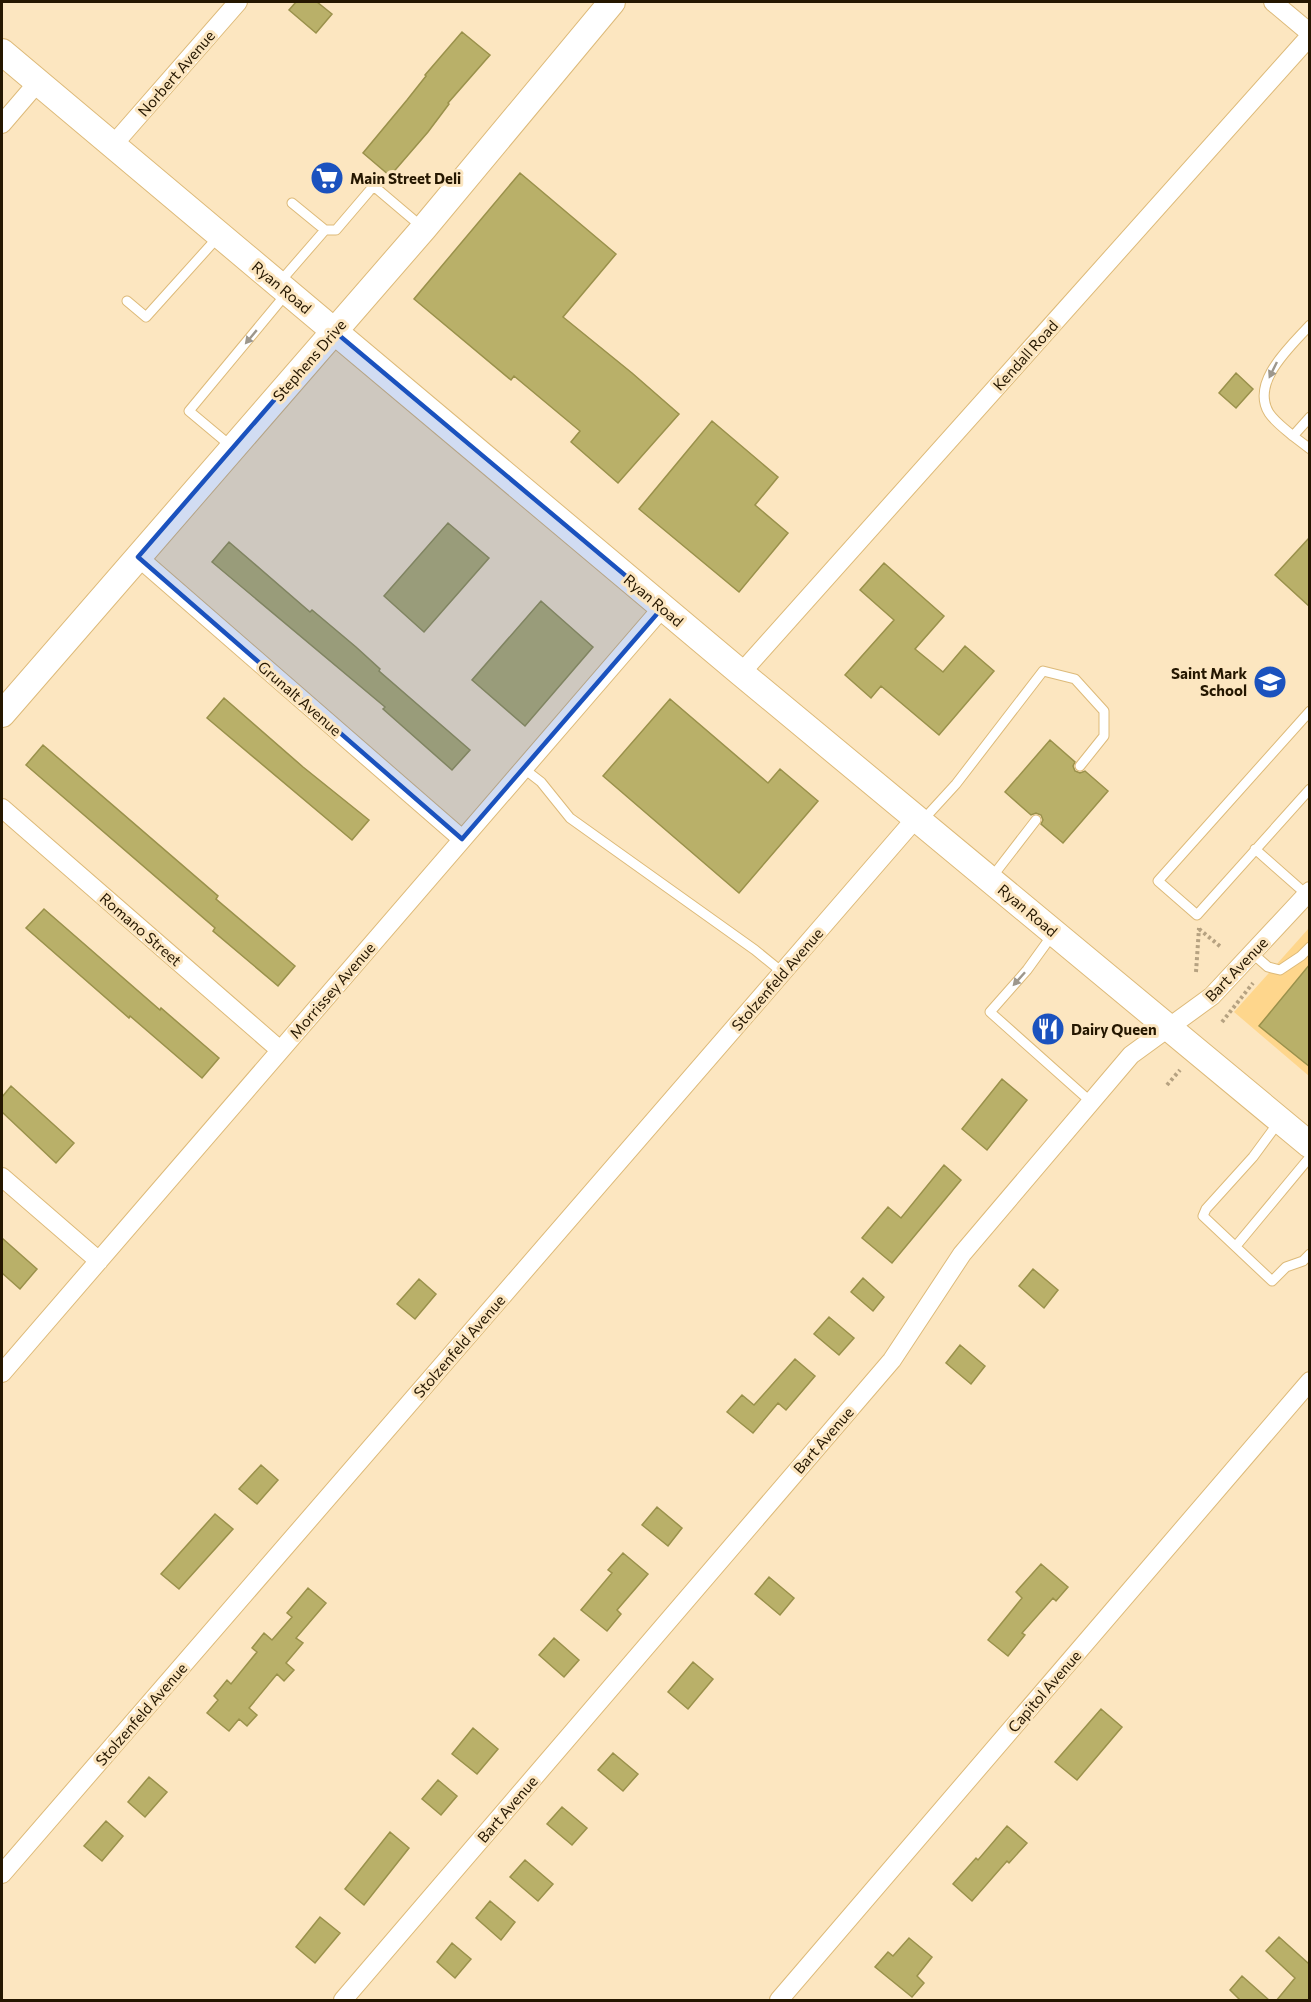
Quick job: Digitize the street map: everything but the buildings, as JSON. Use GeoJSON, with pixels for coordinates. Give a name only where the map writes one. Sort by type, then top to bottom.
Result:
{"type":"FeatureCollection","features":[{"type":"Feature","properties":{"kind":"main road","name":"Stephens Drive"},"geometry":{"type":"LineString","coordinates":[[2,714],[424,228],[612,2]]}},
{"type":"Feature","properties":{"kind":"main road","name":"Ryan Road"},"geometry":{"type":"LineString","coordinates":[[2,52],[741,673],[1310,1145]]}},
{"type":"Feature","properties":{"kind":"street","name":"Norbert Avenue"},"geometry":{"type":"LineString","coordinates":[[113,145],[238,2]]}},
{"type":"Feature","properties":{"kind":"street"},"geometry":{"type":"LineString","coordinates":[[1273,2],[1310,35]]}},
{"type":"Feature","properties":{"kind":"street","name":"Kendall Road"},"geometry":{"type":"LineString","coordinates":[[741,673],[1310,35]]}},
{"type":"Feature","properties":{"kind":"street"},"geometry":{"type":"LineString","coordinates":[[2,124],[38,82]]}},
{"type":"Feature","properties":{"kind":"street","name":"Grunalt Avenue"},"geometry":{"type":"LineString","coordinates":[[138,557],[462,839]]}},
{"type":"Feature","properties":{"kind":"street","name":"Morrissey Avenue"},"geometry":{"type":"LineString","coordinates":[[2,1373],[663,607]]}},
{"type":"Feature","properties":{"kind":"street","name":"Romano Street"},"geometry":{"type":"LineString","coordinates":[[2,808],[280,1050]]}},
{"type":"Feature","properties":{"kind":"street","name":"Stolzenfeld Avenue"},"geometry":{"type":"LineString","coordinates":[[2,1875],[782,972],[919,820]]}},
{"type":"Feature","properties":{"kind":"street","name":"Bart Avenue"},"geometry":{"type":"LineString","coordinates":[[343,2001],[892,1360],[962,1254],[1131,1055],[1212,996],[1308,892]]}},
{"type":"Feature","properties":{"kind":"street"},"geometry":{"type":"LineString","coordinates":[[2,1176],[99,1261]]}},
{"type":"Feature","properties":{"kind":"street","name":"Capitol Avenue"},"geometry":{"type":"LineString","coordinates":[[779,2001],[1310,1381]]}},
{"type":"Feature","properties":{"kind":"lane"},"geometry":{"type":"LineString","coordinates":[[292,203],[325,230],[336,230],[371,189],[376,188],[424,228]]}},
{"type":"Feature","properties":{"kind":"lane"},"geometry":{"type":"LineString","coordinates":[[233,447],[189,411],[325,230]]}},
{"type":"Feature","properties":{"kind":"lane"},"geometry":{"type":"LineString","coordinates":[[127,301],[146,317],[219,235]]}},
{"type":"Feature","properties":{"kind":"lane"},"geometry":{"type":"LineString","coordinates":[[1310,325],[1275,364],[1266,389],[1265,403],[1268,412],[1293,436],[1310,448]]}},
{"type":"Feature","properties":{"kind":"lane"},"geometry":{"type":"LineString","coordinates":[[1293,436],[1310,417]]}},
{"type":"Feature","properties":{"kind":"lane"},"geometry":{"type":"LineString","coordinates":[[919,820],[956,784],[1043,671],[1075,679],[1104,711],[1104,736],[1080,766]]}},
{"type":"Feature","properties":{"kind":"lane"},"geometry":{"type":"LineString","coordinates":[[1310,711],[1158,881],[1197,915],[1310,789]]}},
{"type":"Feature","properties":{"kind":"lane"},"geometry":{"type":"LineString","coordinates":[[523,768],[541,782],[570,818],[755,950],[782,972]]}},
{"type":"Feature","properties":{"kind":"lane"},"geometry":{"type":"LineString","coordinates":[[990,879],[1036,820]]}},
{"type":"Feature","properties":{"kind":"lane"},"geometry":{"type":"LineString","coordinates":[[1255,849],[1308,892]]}},
{"type":"Feature","properties":{"kind":"lane"},"geometry":{"type":"LineString","coordinates":[[1054,932],[1027,970],[990,1012],[1091,1102]]}},
{"type":"Feature","properties":{"kind":"lane"},"geometry":{"type":"LineString","coordinates":[[1252,953],[1268,967],[1280,970],[1301,956],[1310,946]]}},
{"type":"Feature","properties":{"kind":"lane"},"geometry":{"type":"LineString","coordinates":[[1280,1120],[1253,1157],[1206,1209],[1203,1216],[1272,1281],[1286,1267],[1303,1260],[1310,1254]]}},
{"type":"Feature","properties":{"kind":"lane"},"geometry":{"type":"LineString","coordinates":[[1236,1246],[1310,1157]]}},
{"type":"Feature","properties":{"kind":"path"},"geometry":{"type":"LineString","coordinates":[[1196,972],[1199,929],[1197,915]]}},
{"type":"Feature","properties":{"kind":"path"},"geometry":{"type":"LineString","coordinates":[[1199,929],[1221,947]]}},
{"type":"Feature","properties":{"kind":"path"},"geometry":{"type":"LineString","coordinates":[[1222,1022],[1228,1010],[1253,983]]}},
{"type":"Feature","properties":{"kind":"path"},"geometry":{"type":"LineString","coordinates":[[1167,1085],[1180,1070]]}},
{"type":"Feature","properties":{"kind":"highlighted area"},"geometry":{"type":"Polygon","coordinates":[[[334,331],[663,607],[462,839],[138,557],[334,331]]]}},
{"type":"Feature","properties":{"kind":"shaded area"},"geometry":{"type":"Polygon","coordinates":[[[1309,928],[1309,1076],[1234,1012],[1309,928]]]}},
{"type":"Feature","properties":{"kind":"place","name":"Main Street Deli"},"geometry":{"type":"Point","coordinates":[327,178]}},
{"type":"Feature","properties":{"kind":"place","name":"Saint Mark School"},"geometry":{"type":"Point","coordinates":[1270,682]}},
{"type":"Feature","properties":{"kind":"place","name":"Dairy Queen"},"geometry":{"type":"Point","coordinates":[1048,1029]}}]}
